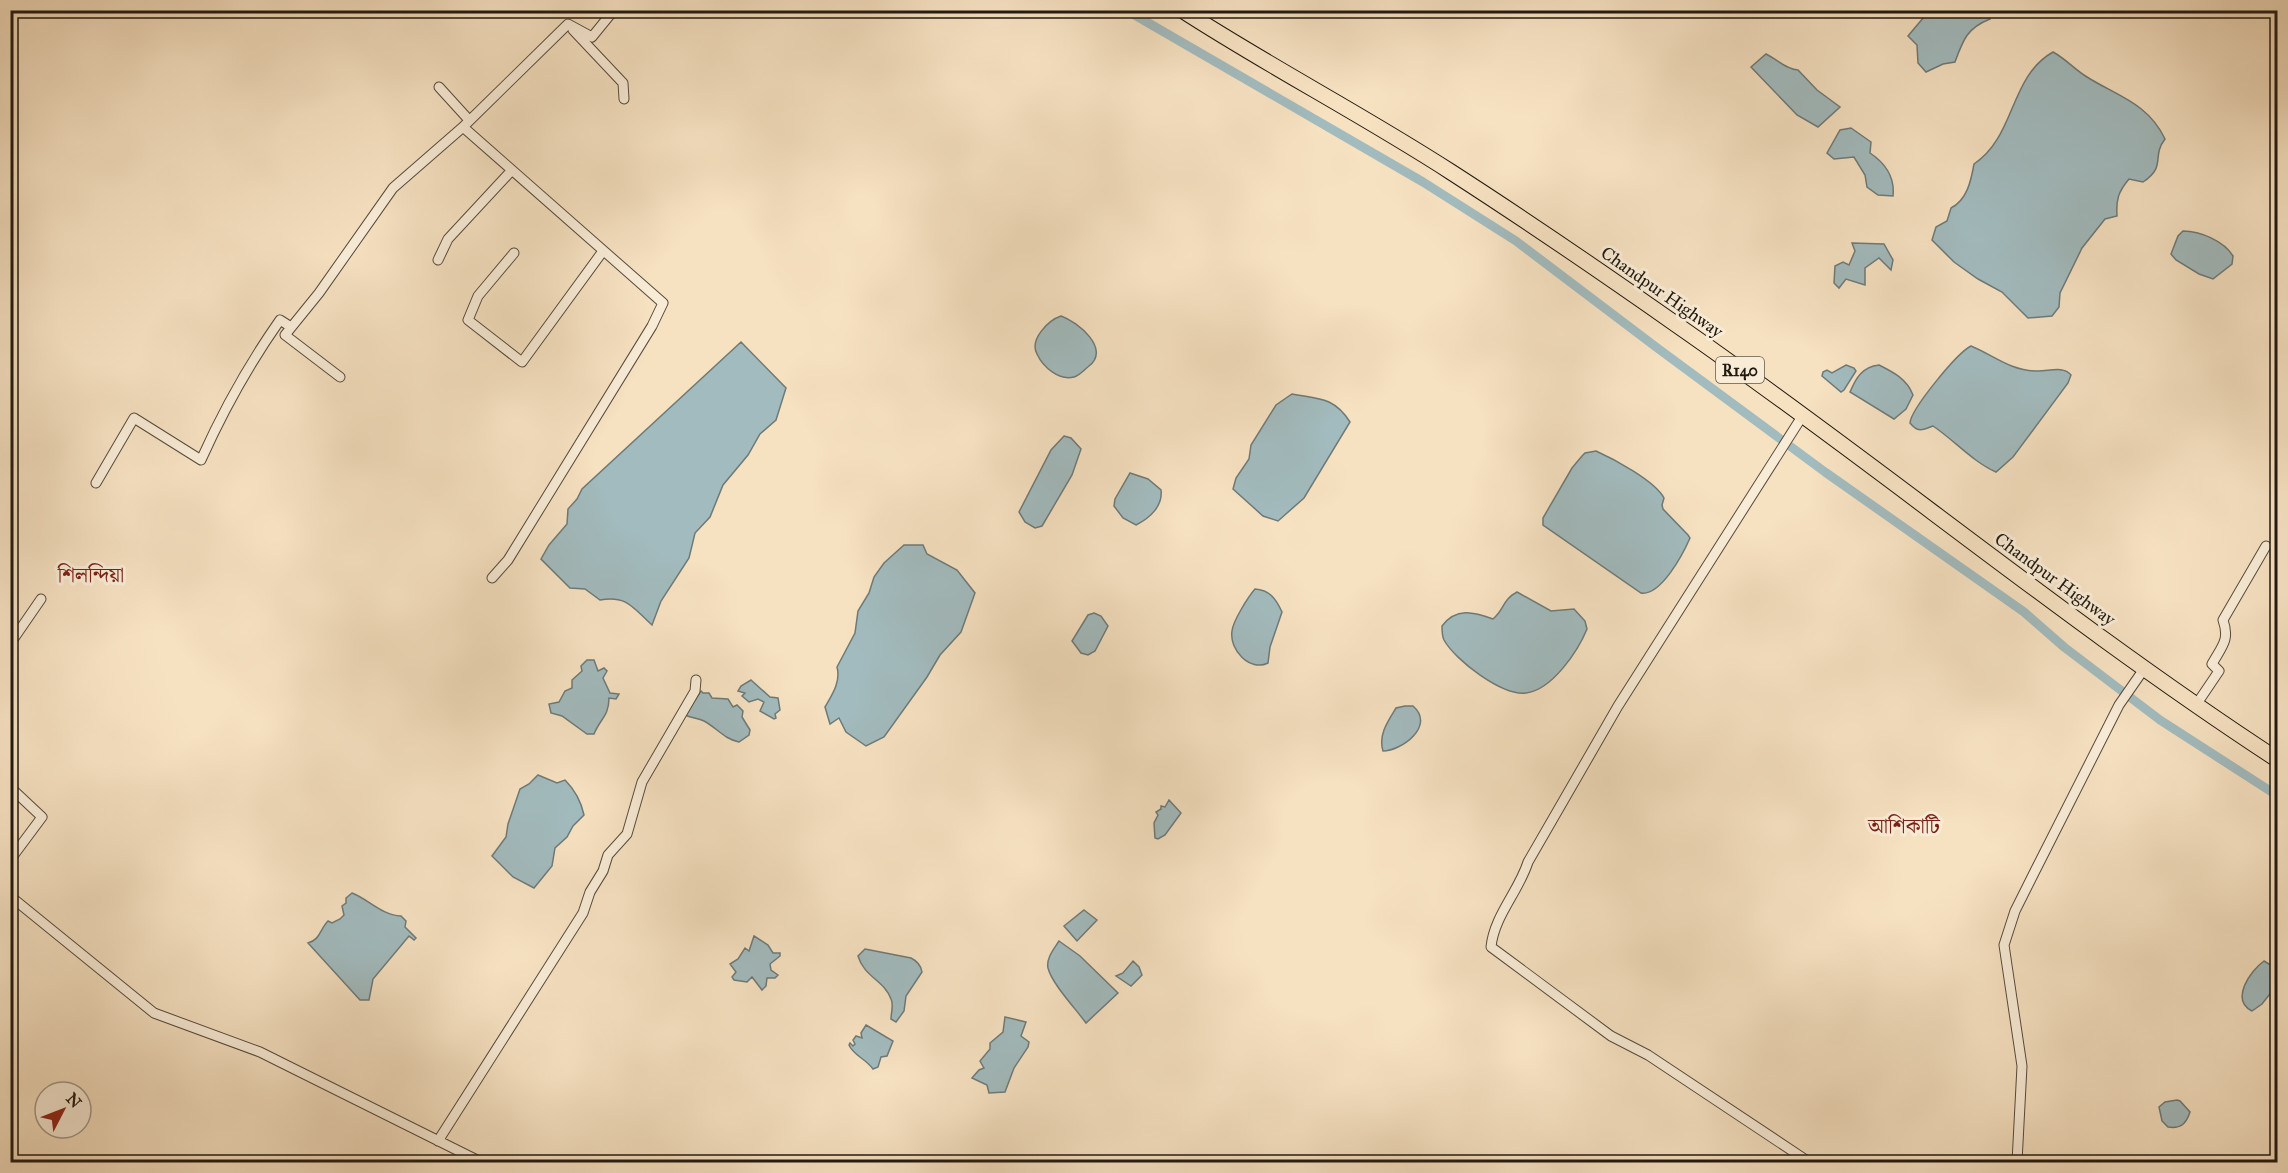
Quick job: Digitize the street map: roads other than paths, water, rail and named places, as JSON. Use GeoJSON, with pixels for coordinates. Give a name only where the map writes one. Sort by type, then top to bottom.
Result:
{"type":"FeatureCollection","features":[{"type":"Feature","properties":{"kind":"main road","name":"Chandpur Highway"},"geometry":{"type":"LineString","coordinates":[[1182,10],[1240,48],[1451,171],[1679,326],[1799,421],[2140,676],[2196,705],[2277,760]]}},
{"type":"Feature","properties":{"kind":"street"},"geometry":{"type":"LineString","coordinates":[[568,24],[592,37],[614,10]]}},
{"type":"Feature","properties":{"kind":"street"},"geometry":{"type":"LineString","coordinates":[[568,24],[623,83],[624,99]]}},
{"type":"Feature","properties":{"kind":"street"},"geometry":{"type":"LineString","coordinates":[[340,377],[285,335],[319,293],[393,188],[466,123],[568,24]]}},
{"type":"Feature","properties":{"kind":"street"},"geometry":{"type":"LineString","coordinates":[[439,87],[466,123],[512,170],[583,230],[603,251],[663,303],[652,326],[508,560],[492,578]]}},
{"type":"Feature","properties":{"kind":"street"},"geometry":{"type":"LineString","coordinates":[[438,260],[448,240],[512,170]]}},
{"type":"Feature","properties":{"kind":"street"},"geometry":{"type":"LineString","coordinates":[[514,253],[478,296],[468,320],[522,362],[603,251]]}},
{"type":"Feature","properties":{"kind":"street"},"geometry":{"type":"LineString","coordinates":[[96,483],[134,418],[201,460],[228,404],[267,339],[280,320],[291,327]]}},
{"type":"Feature","properties":{"kind":"street"},"geometry":{"type":"LineString","coordinates":[[1799,421],[1594,748],[1528,861],[1524,878],[1492,932],[1491,947],[1611,1036],[1648,1055],[1809,1162]]}},
{"type":"Feature","properties":{"kind":"street"},"geometry":{"type":"LineString","coordinates":[[2196,705],[2219,671],[2212,664],[2226,640],[2227,631],[2223,620],[2266,546]]}},
{"type":"Feature","properties":{"kind":"street"},"geometry":{"type":"LineString","coordinates":[[10,644],[40,599]]}},
{"type":"Feature","properties":{"kind":"street"},"geometry":{"type":"LineString","coordinates":[[2017,1162],[2022,1066],[2004,945],[2015,911],[2119,705],[2140,676]]}},
{"type":"Feature","properties":{"kind":"street"},"geometry":{"type":"LineString","coordinates":[[438,1141],[582,914],[590,892],[603,871],[608,855],[627,834],[642,782],[695,692],[696,680]]}},
{"type":"Feature","properties":{"kind":"street"},"geometry":{"type":"LineString","coordinates":[[10,787],[42,817],[10,860]]}},
{"type":"Feature","properties":{"kind":"street"},"geometry":{"type":"LineString","coordinates":[[10,896],[154,1013],[260,1052],[481,1162]]}},
{"type":"Feature","properties":{"kind":"water"},"geometry":{"type":"Polygon","coordinates":[[[1929,11],[1986,11],[1990,19],[1971,31],[1955,62],[1943,64],[1926,72],[1918,63],[1917,45],[1908,36],[1929,11]]]}},
{"type":"Feature","properties":{"kind":"water"},"geometry":{"type":"Polygon","coordinates":[[[2053,52],[2087,77],[2141,109],[2158,127],[2165,139],[2159,151],[2155,171],[2143,182],[2129,179],[2118,196],[2117,216],[2105,219],[2082,248],[2060,293],[2059,307],[2052,316],[2028,318],[2002,292],[1954,262],[1932,240],[1936,227],[1947,221],[1951,208],[1965,195],[1974,164],[1988,152],[1998,138],[2028,76],[2053,52]]]}},
{"type":"Feature","properties":{"kind":"water"},"geometry":{"type":"Polygon","coordinates":[[[1766,54],[1798,70],[1817,90],[1840,107],[1818,127],[1797,115],[1751,67],[1766,54]]]}},
{"type":"Feature","properties":{"kind":"water"},"geometry":{"type":"Polygon","coordinates":[[[1851,128],[1871,142],[1870,153],[1880,161],[1891,177],[1893,196],[1878,195],[1867,187],[1865,175],[1854,157],[1834,159],[1827,153],[1840,130],[1851,128]]]}},
{"type":"Feature","properties":{"kind":"water"},"geometry":{"type":"Polygon","coordinates":[[[2183,231],[2204,235],[2218,241],[2233,256],[2232,264],[2213,279],[2199,274],[2176,260],[2171,254],[2178,236],[2183,231]]]}},
{"type":"Feature","properties":{"kind":"water"},"geometry":{"type":"Polygon","coordinates":[[[1852,243],[1884,244],[1893,260],[1891,270],[1879,258],[1865,268],[1865,285],[1846,279],[1839,288],[1834,283],[1835,266],[1843,262],[1849,265],[1855,251],[1852,243]]]}},
{"type":"Feature","properties":{"kind":"water"},"geometry":{"type":"Polygon","coordinates":[[[1061,316],[1076,324],[1090,337],[1096,352],[1095,359],[1089,366],[1080,374],[1068,378],[1057,375],[1047,368],[1035,348],[1042,331],[1061,316]]]}},
{"type":"Feature","properties":{"kind":"water"},"geometry":{"type":"Polygon","coordinates":[[[741,342],[786,388],[776,420],[760,434],[748,455],[723,485],[710,517],[695,533],[689,558],[661,601],[652,625],[623,601],[600,600],[585,589],[570,588],[541,559],[549,545],[567,524],[568,509],[582,489],[741,342]]]}},
{"type":"Feature","properties":{"kind":"water"},"geometry":{"type":"Polygon","coordinates":[[[1971,346],[2018,368],[2036,371],[2064,370],[2071,375],[2068,383],[2013,457],[1996,472],[1979,463],[1933,426],[1921,430],[1910,423],[1918,406],[1936,382],[1971,346]]]}},
{"type":"Feature","properties":{"kind":"water"},"geometry":{"type":"Polygon","coordinates":[[[1846,365],[1856,371],[1841,392],[1822,376],[1827,370],[1832,373],[1846,365]]]}},
{"type":"Feature","properties":{"kind":"water"},"geometry":{"type":"Polygon","coordinates":[[[1879,365],[1903,380],[1913,395],[1906,409],[1894,419],[1850,392],[1860,374],[1868,368],[1879,365]]]}},
{"type":"Feature","properties":{"kind":"water"},"geometry":{"type":"Polygon","coordinates":[[[1292,394],[1318,398],[1332,403],[1350,422],[1304,498],[1278,521],[1263,516],[1233,489],[1236,478],[1249,459],[1251,445],[1276,405],[1292,394]]]}},
{"type":"Feature","properties":{"kind":"water"},"geometry":{"type":"Polygon","coordinates":[[[1064,436],[1071,438],[1081,449],[1072,475],[1042,526],[1035,528],[1025,522],[1019,512],[1051,450],[1064,436]]]}},
{"type":"Feature","properties":{"kind":"water"},"geometry":{"type":"Polygon","coordinates":[[[1596,451],[1623,465],[1659,491],[1664,498],[1663,509],[1690,538],[1670,573],[1649,592],[1641,593],[1543,525],[1543,518],[1572,468],[1585,453],[1596,451]]]}},
{"type":"Feature","properties":{"kind":"water"},"geometry":{"type":"Polygon","coordinates":[[[1130,473],[1148,479],[1161,490],[1158,506],[1146,519],[1136,525],[1123,518],[1114,506],[1115,499],[1130,473]]]}},
{"type":"Feature","properties":{"kind":"water"},"geometry":{"type":"Polygon","coordinates":[[[904,545],[923,545],[927,554],[957,570],[975,593],[961,632],[940,655],[884,737],[866,746],[846,732],[839,718],[830,724],[825,707],[837,683],[837,667],[855,633],[858,611],[869,593],[874,577],[884,563],[904,545]]]}},
{"type":"Feature","properties":{"kind":"water"},"geometry":{"type":"Polygon","coordinates":[[[1255,589],[1265,591],[1272,596],[1282,612],[1270,647],[1268,663],[1261,665],[1242,658],[1232,638],[1235,621],[1255,589]]]}},
{"type":"Feature","properties":{"kind":"water"},"geometry":{"type":"Polygon","coordinates":[[[1517,592],[1551,611],[1574,609],[1585,621],[1587,629],[1563,668],[1545,685],[1526,693],[1505,689],[1480,675],[1458,657],[1444,640],[1442,633],[1442,626],[1447,620],[1459,614],[1479,614],[1493,619],[1509,598],[1517,592]]]}},
{"type":"Feature","properties":{"kind":"water"},"geometry":{"type":"Polygon","coordinates":[[[1094,613],[1101,616],[1108,626],[1095,651],[1088,655],[1081,653],[1072,641],[1088,615],[1094,613]]]}},
{"type":"Feature","properties":{"kind":"water"},"geometry":{"type":"Polygon","coordinates":[[[587,660],[594,660],[598,671],[604,668],[607,671],[603,678],[610,693],[619,694],[616,699],[609,698],[606,713],[594,734],[587,734],[562,716],[551,713],[549,704],[559,702],[565,691],[572,688],[572,680],[582,671],[581,666],[587,660]]]}},
{"type":"Feature","properties":{"kind":"water"},"geometry":{"type":"Polygon","coordinates":[[[751,680],[770,697],[778,698],[780,710],[775,714],[776,718],[760,711],[764,702],[758,699],[749,702],[742,696],[745,693],[738,691],[741,686],[751,680]]]}},
{"type":"Feature","properties":{"kind":"water"},"geometry":{"type":"Polygon","coordinates":[[[701,691],[709,693],[712,698],[728,699],[733,707],[737,705],[743,711],[742,717],[750,730],[749,735],[739,742],[734,741],[704,721],[685,715],[701,691]]]}},
{"type":"Feature","properties":{"kind":"water"},"geometry":{"type":"Polygon","coordinates":[[[1413,706],[1419,714],[1421,721],[1418,729],[1399,747],[1383,751],[1382,739],[1387,723],[1396,708],[1413,706]]]}},
{"type":"Feature","properties":{"kind":"water"},"geometry":{"type":"Polygon","coordinates":[[[538,775],[557,783],[565,780],[577,796],[584,815],[555,848],[552,866],[534,888],[513,877],[492,856],[506,837],[520,789],[538,775]]]}},
{"type":"Feature","properties":{"kind":"water"},"geometry":{"type":"Polygon","coordinates":[[[1169,800],[1181,813],[1165,835],[1158,839],[1155,838],[1154,823],[1158,815],[1156,812],[1161,809],[1161,806],[1165,807],[1169,800]]]}},
{"type":"Feature","properties":{"kind":"water"},"geometry":{"type":"Polygon","coordinates":[[[352,893],[388,913],[401,916],[406,921],[405,927],[416,938],[414,940],[409,936],[373,979],[369,1000],[360,1000],[308,943],[317,937],[328,921],[332,923],[344,915],[342,906],[352,893]]]}},
{"type":"Feature","properties":{"kind":"water"},"geometry":{"type":"Polygon","coordinates":[[[1084,910],[1097,920],[1077,941],[1064,926],[1084,910]]]}},
{"type":"Feature","properties":{"kind":"water"},"geometry":{"type":"Polygon","coordinates":[[[754,936],[768,945],[773,953],[780,953],[780,956],[770,964],[771,970],[778,975],[775,978],[767,978],[766,986],[762,990],[752,977],[747,982],[734,980],[732,977],[736,972],[730,964],[738,959],[745,948],[749,951],[754,936]]]}},
{"type":"Feature","properties":{"kind":"water"},"geometry":{"type":"Polygon","coordinates":[[[1059,941],[1080,956],[1118,993],[1086,1023],[1059,989],[1048,968],[1049,957],[1059,941]]]}},
{"type":"Feature","properties":{"kind":"water"},"geometry":{"type":"Polygon","coordinates":[[[865,949],[911,958],[921,967],[922,972],[906,996],[904,1011],[896,1022],[891,1019],[892,1004],[888,993],[865,969],[858,956],[865,949]]]}},
{"type":"Feature","properties":{"kind":"water"},"geometry":{"type":"Polygon","coordinates":[[[1133,961],[1139,967],[1142,975],[1131,986],[1116,976],[1123,973],[1133,961]]]}},
{"type":"Feature","properties":{"kind":"water"},"geometry":{"type":"Polygon","coordinates":[[[2264,961],[2277,969],[2277,985],[2262,1004],[2252,1011],[2246,1006],[2242,993],[2248,978],[2264,961]]]}},
{"type":"Feature","properties":{"kind":"water"},"geometry":{"type":"Polygon","coordinates":[[[1005,1017],[1026,1022],[1021,1036],[1029,1042],[1028,1047],[1014,1068],[1005,1092],[989,1093],[987,1085],[972,1078],[984,1068],[980,1061],[990,1049],[990,1043],[1003,1032],[1005,1017]]]}},
{"type":"Feature","properties":{"kind":"water"},"geometry":{"type":"Polygon","coordinates":[[[866,1025],[893,1041],[887,1056],[881,1057],[878,1067],[873,1069],[853,1052],[849,1045],[850,1043],[853,1046],[855,1044],[853,1040],[856,1036],[862,1038],[861,1033],[866,1025]]]}},
{"type":"Feature","properties":{"kind":"water"},"geometry":{"type":"Polygon","coordinates":[[[2177,1100],[2190,1112],[2182,1125],[2168,1127],[2162,1121],[2159,1107],[2165,1102],[2177,1100]]]}},
{"type":"Feature","properties":{"kind":"waterway"},"geometry":{"type":"LineString","coordinates":[[1126,10],[1423,182],[1516,241],[1825,472],[2024,612],[2064,647],[2160,720],[2278,796]]}},
{"type":"Feature","properties":{"kind":"district","name":"শিলন্দিয়া"},"geometry":{"type":"Point","coordinates":[91,575]}},
{"type":"Feature","properties":{"kind":"district","name":"আশিকাটি"},"geometry":{"type":"Point","coordinates":[1904,826]}}]}
